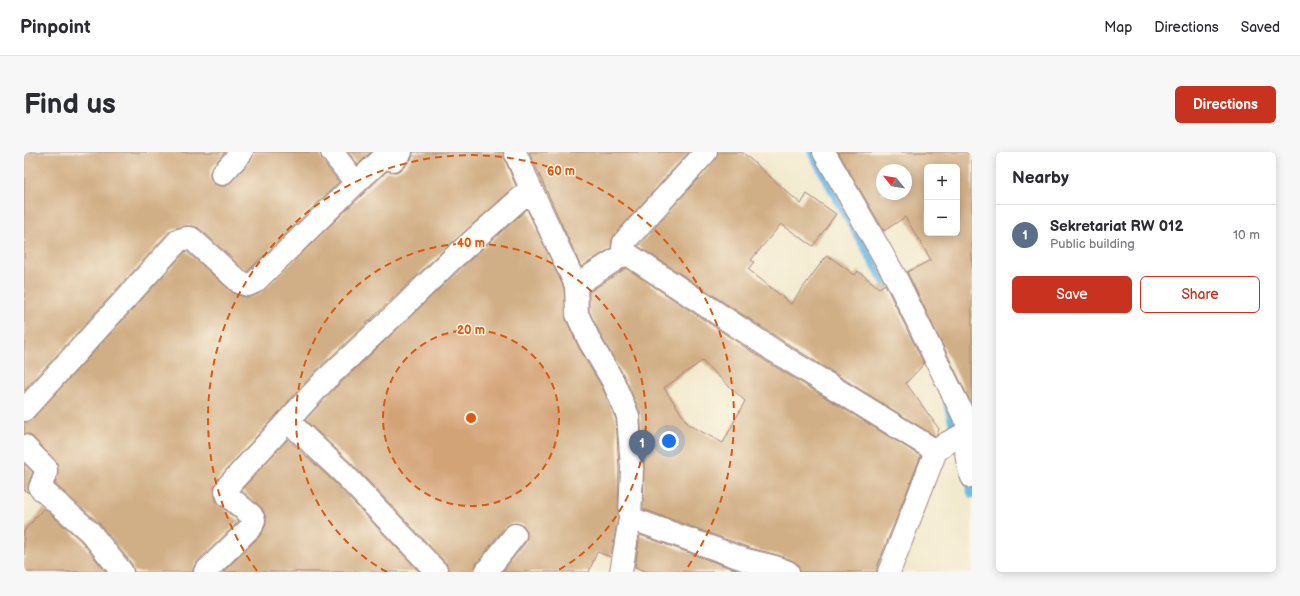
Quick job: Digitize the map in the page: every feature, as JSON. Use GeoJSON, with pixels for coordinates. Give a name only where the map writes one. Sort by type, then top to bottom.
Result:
{"type":"FeatureCollection","features":[{"type":"Feature","properties":{"kind":"street"},"geometry":{"type":"LineString","coordinates":[[222,174],[242,152]]}},
{"type":"Feature","properties":{"kind":"street"},"geometry":{"type":"LineString","coordinates":[[332,152],[356,183]]}},
{"type":"Feature","properties":{"kind":"street"},"geometry":{"type":"LineString","coordinates":[[24,410],[179,240],[192,238],[239,282],[248,285],[255,282],[382,159],[386,158],[393,160],[401,152]]}},
{"type":"Feature","properties":{"kind":"street"},"geometry":{"type":"LineString","coordinates":[[515,152],[576,285],[577,314],[590,342],[613,381],[628,416],[632,468],[630,518],[621,572]]}},
{"type":"Feature","properties":{"kind":"street"},"geometry":{"type":"LineString","coordinates":[[706,152],[624,242],[623,248],[626,253],[776,352],[959,437],[966,445],[968,463],[972,477]]}},
{"type":"Feature","properties":{"kind":"street"},"geometry":{"type":"LineString","coordinates":[[824,152],[896,278],[968,425],[959,437],[889,572]]}},
{"type":"Feature","properties":{"kind":"street"},"geometry":{"type":"LineString","coordinates":[[205,572],[252,526],[254,520],[251,515],[228,496],[226,491],[227,487],[325,380],[452,259],[531,189]]}},
{"type":"Feature","properties":{"kind":"street"},"geometry":{"type":"LineString","coordinates":[[576,285],[626,253]]}},
{"type":"Feature","properties":{"kind":"street"},"geometry":{"type":"LineString","coordinates":[[288,421],[342,472],[437,572]]}},
{"type":"Feature","properties":{"kind":"street"},"geometry":{"type":"LineString","coordinates":[[24,446],[46,468],[40,488],[90,532],[122,572]]}},
{"type":"Feature","properties":{"kind":"street"},"geometry":{"type":"LineString","coordinates":[[630,518],[746,560],[775,567],[788,572]]}},
{"type":"Feature","properties":{"kind":"street"},"geometry":{"type":"LineString","coordinates":[[486,572],[515,535]]}},
{"type":"Feature","properties":{"kind":"building"},"geometry":{"type":"Polygon","coordinates":[[[24,152],[225,152],[213,166],[210,172],[210,177],[213,183],[220,186],[226,186],[251,160],[254,152],[320,152],[322,160],[339,182],[247,272],[199,228],[186,226],[170,231],[24,391],[24,152]]]}},
{"type":"Feature","properties":{"kind":"building"},"geometry":{"type":"Polygon","coordinates":[[[348,152],[371,152],[358,165],[348,152]]]}},
{"type":"Feature","properties":{"kind":"building"},"geometry":{"type":"Polygon","coordinates":[[[413,152],[503,152],[516,186],[444,250],[316,371],[218,479],[214,488],[216,501],[239,521],[196,563],[193,568],[193,572],[134,572],[132,564],[100,524],[55,484],[58,472],[57,463],[33,437],[28,434],[24,434],[24,422],[28,422],[33,418],[186,251],[235,294],[245,297],[252,297],[260,293],[387,171],[396,172],[402,169],[410,161],[413,156],[413,152]]]}},
{"type":"Feature","properties":{"kind":"building"},"geometry":{"type":"Polygon","coordinates":[[[529,152],[689,152],[615,234],[612,240],[611,248],[581,267],[529,152]]]}},
{"type":"Feature","properties":{"kind":"building"},"geometry":{"type":"Polygon","coordinates":[[[718,152],[742,152],[801,204],[807,194],[836,214],[813,246],[781,224],[751,260],[754,262],[748,269],[791,304],[827,255],[855,275],[858,271],[879,288],[885,284],[924,364],[906,383],[939,429],[937,435],[935,436],[783,341],[638,246],[715,160],[718,152]]]}},
{"type":"Feature","properties":{"kind":"building"},"geometry":{"type":"Polygon","coordinates":[[[838,152],[972,152],[972,405],[907,272],[931,260],[905,217],[884,231],[838,152]]]}},
{"type":"Feature","properties":{"kind":"building"},"geometry":{"type":"Polygon","coordinates":[[[527,209],[564,288],[566,319],[579,348],[602,387],[616,419],[619,468],[618,517],[611,557],[597,552],[589,572],[502,572],[525,543],[527,537],[527,531],[523,525],[516,523],[505,527],[476,564],[474,572],[450,572],[446,563],[351,463],[305,420],[334,389],[461,268],[527,209]]]}},
{"type":"Feature","properties":{"kind":"building"},"geometry":{"type":"Polygon","coordinates":[[[626,268],[769,363],[921,456],[877,567],[877,572],[800,572],[798,564],[792,560],[750,548],[643,509],[644,467],[640,411],[624,376],[601,336],[589,311],[589,292],[626,268]],[[702,361],[664,388],[689,425],[723,443],[745,401],[702,361]]]}},
{"type":"Feature","properties":{"kind":"building"},"geometry":{"type":"Polygon","coordinates":[[[288,439],[333,481],[420,572],[223,572],[261,535],[266,524],[266,518],[262,508],[241,490],[288,439]]]}},
{"type":"Feature","properties":{"kind":"building"},"geometry":{"type":"Polygon","coordinates":[[[24,464],[33,472],[28,484],[29,493],[24,490],[24,464]]]}},
{"type":"Feature","properties":{"kind":"building"},"geometry":{"type":"Polygon","coordinates":[[[44,508],[81,541],[106,572],[24,572],[24,531],[44,508]]]}},
{"type":"Feature","properties":{"kind":"building"},"geometry":{"type":"Polygon","coordinates":[[[640,535],[742,572],[648,572],[635,567],[640,535]]]}},
{"type":"Feature","properties":{"kind":"waterway"},"geometry":{"type":"LineString","coordinates":[[812,152],[844,212],[887,285]]}},
{"type":"Feature","properties":{"kind":"waterway"},"geometry":{"type":"LineString","coordinates":[[948,404],[957,438]]}},
{"type":"Feature","properties":{"kind":"waterway"},"geometry":{"type":"LineString","coordinates":[[967,476],[972,494]]}},
{"type":"Feature","properties":{"kind":"place","name":"Sekretariat RW 012"},"geometry":{"type":"Point","coordinates":[642,463]}}]}
